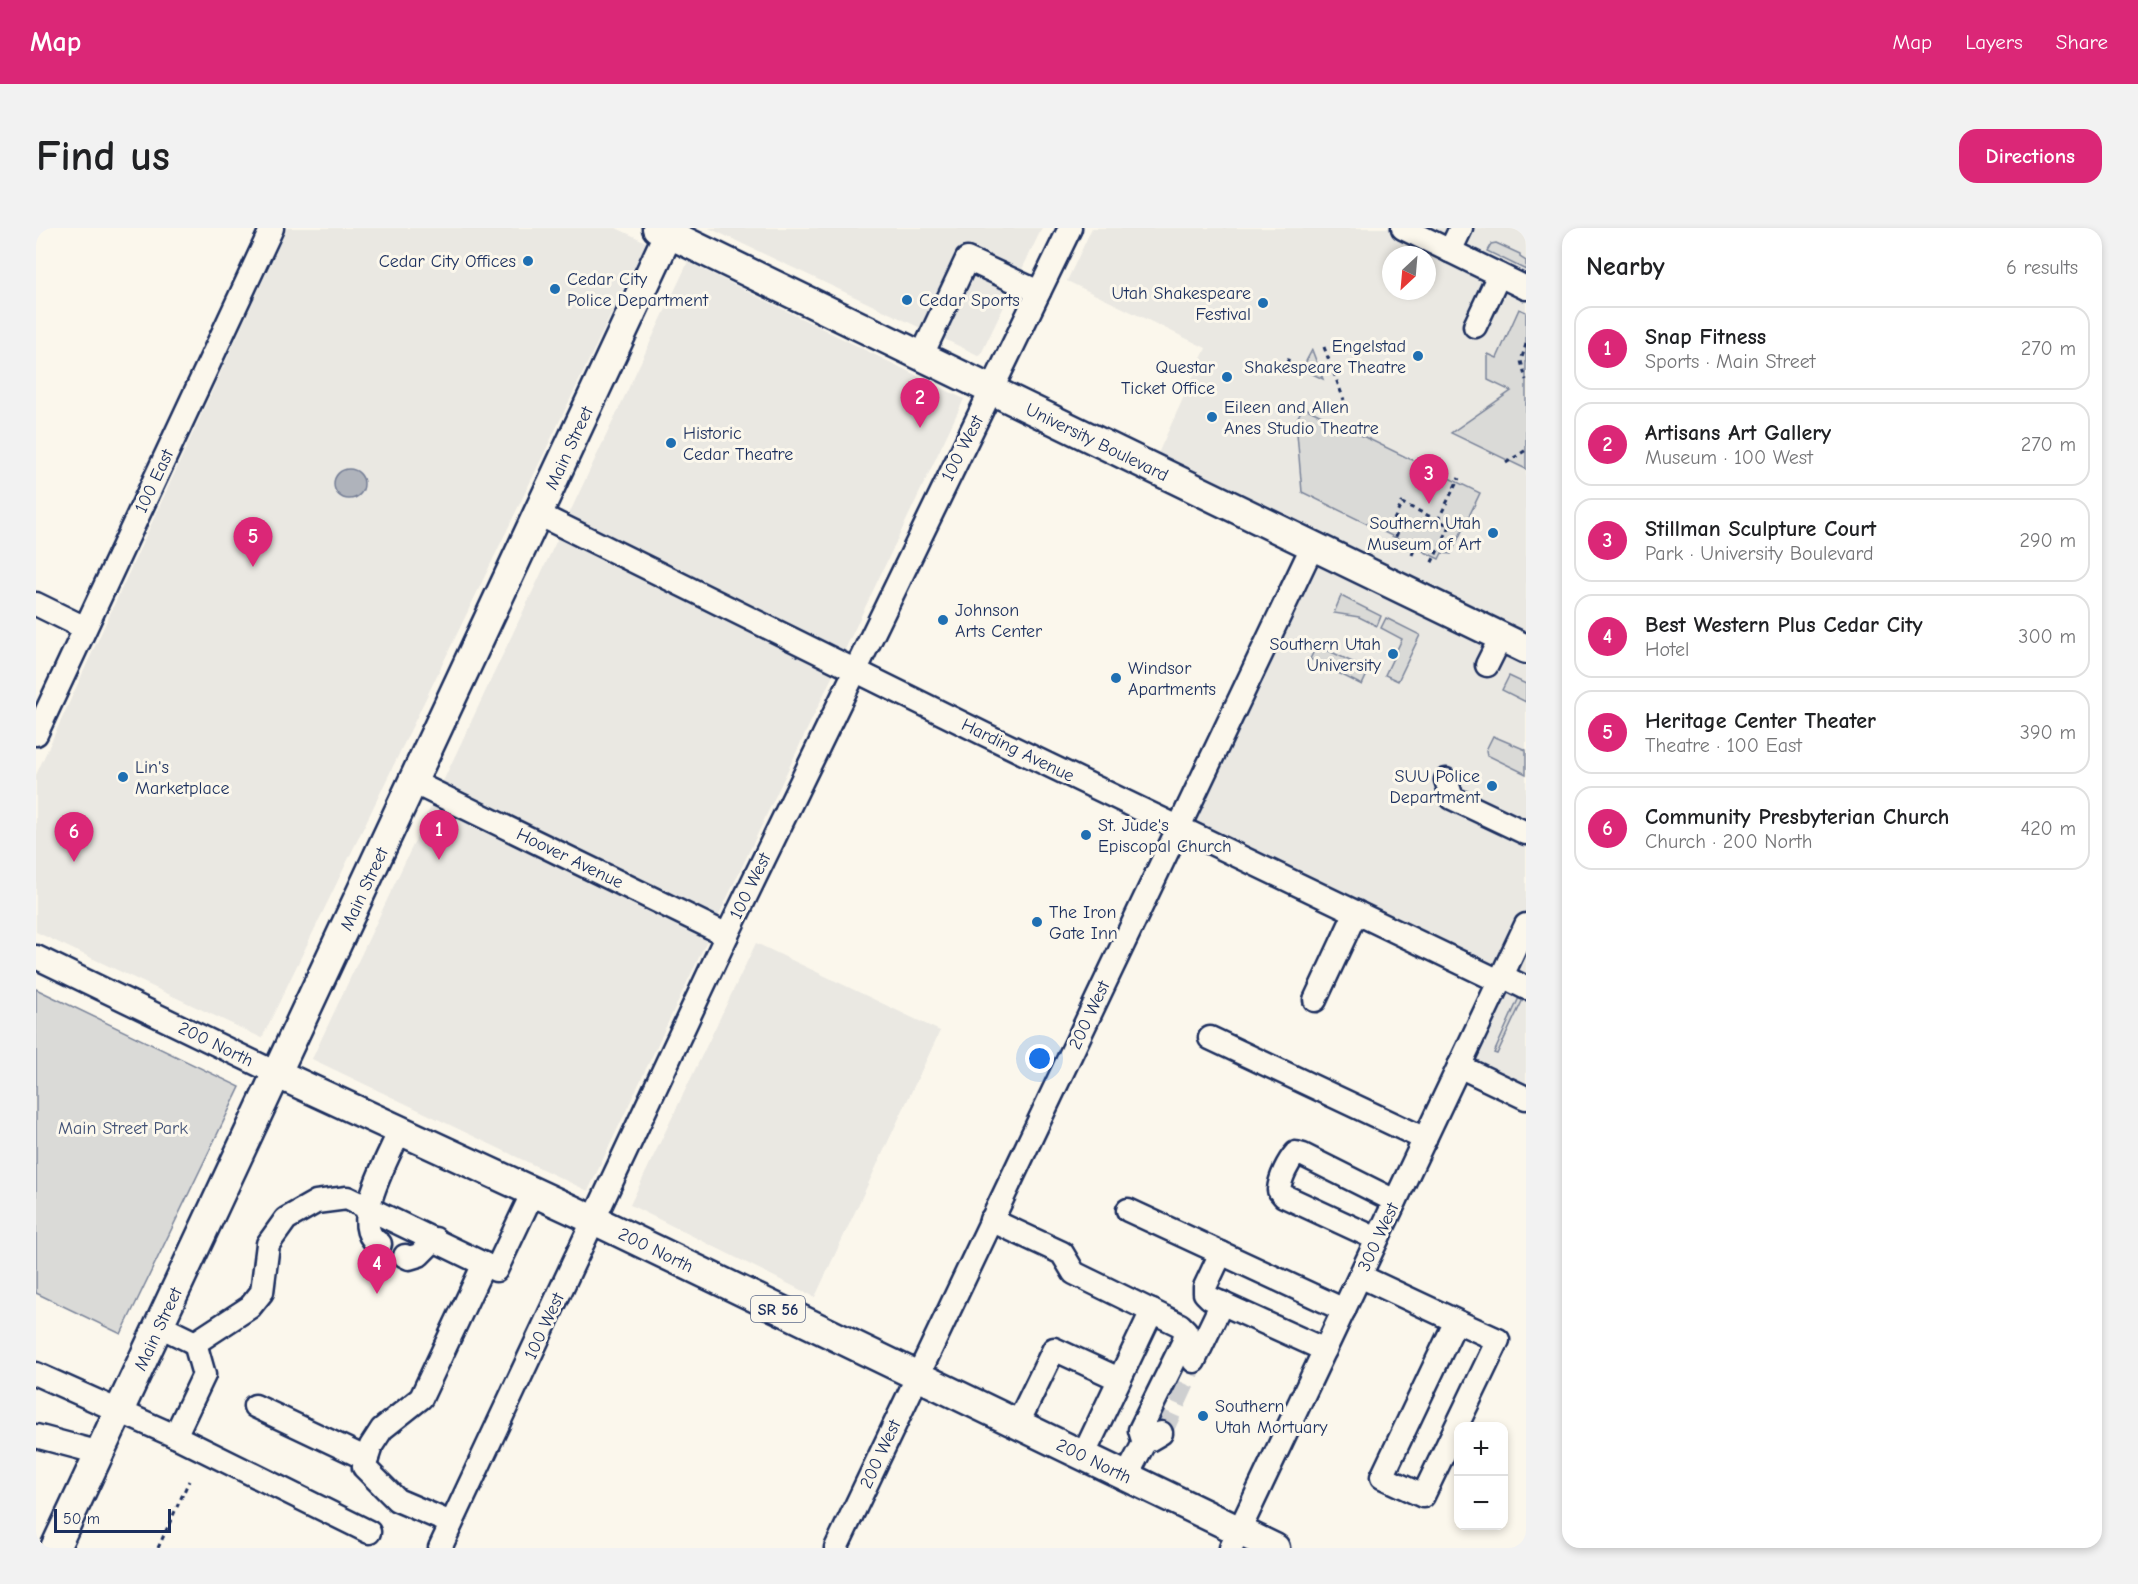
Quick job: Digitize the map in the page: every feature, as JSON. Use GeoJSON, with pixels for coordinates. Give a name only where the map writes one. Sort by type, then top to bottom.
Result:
{"type":"FeatureCollection","features":[{"type":"Feature","properties":{"kind":"main road","name":"University Boulevard"},"geometry":{"type":"LineString","coordinates":[[666,230],[921,357],[1526,649]]}},
{"type":"Feature","properties":{"kind":"main road","name":"Main Street"},"geometry":{"type":"LineString","coordinates":[[55,1548],[538,514],[666,230]]}},
{"type":"Feature","properties":{"kind":"main road","name":"200 North"},"geometry":{"type":"LineString","coordinates":[[278,1074],[594,1220],[1126,1476],[1235,1540],[1275,1548]]}},
{"type":"Feature","properties":{"kind":"street","name":"100 East"},"geometry":{"type":"LineString","coordinates":[[36,734],[272,228]]}},
{"type":"Feature","properties":{"kind":"street","name":"100 West"},"geometry":{"type":"LineString","coordinates":[[440,1548],[727,935],[1070,228]]}},
{"type":"Feature","properties":{"kind":"street"},"geometry":{"type":"LineString","coordinates":[[1403,228],[1526,288]]}},
{"type":"Feature","properties":{"kind":"street"},"geometry":{"type":"LineString","coordinates":[[1450,251],[1461,228]]}},
{"type":"Feature","properties":{"kind":"street"},"geometry":{"type":"LineString","coordinates":[[921,357],[967,259],[1039,292]]}},
{"type":"Feature","properties":{"kind":"street"},"geometry":{"type":"LineString","coordinates":[[1475,326],[1499,275]]}},
{"type":"Feature","properties":{"kind":"street","name":"Harding Avenue"},"geometry":{"type":"LineString","coordinates":[[538,514],[1178,827],[1356,912],[1501,979],[1526,988]]}},
{"type":"Feature","properties":{"kind":"street","name":"200 West"},"geometry":{"type":"LineString","coordinates":[[837,1548],[1312,547]]}},
{"type":"Feature","properties":{"kind":"street"},"geometry":{"type":"LineString","coordinates":[[36,604],[85,628]]}},
{"type":"Feature","properties":{"kind":"street"},"geometry":{"type":"LineString","coordinates":[[1487,665],[1501,637]]}},
{"type":"Feature","properties":{"kind":"street"},"geometry":{"type":"LineString","coordinates":[[1446,780],[1452,798],[1526,833]]}},
{"type":"Feature","properties":{"kind":"street","name":"Hoover Avenue"},"geometry":{"type":"LineString","coordinates":[[413,782],[727,935]]}},
{"type":"Feature","properties":{"kind":"street"},"geometry":{"type":"LineString","coordinates":[[1315,1000],[1356,912]]}},
{"type":"Feature","properties":{"kind":"street","name":"300 West"},"geometry":{"type":"LineString","coordinates":[[1235,1540],[1526,925]]}},
{"type":"Feature","properties":{"kind":"street","name":"200 North"},"geometry":{"type":"LineString","coordinates":[[36,957],[278,1074]]}},
{"type":"Feature","properties":{"kind":"street"},"geometry":{"type":"LineString","coordinates":[[1210,1038],[1425,1139]]}},
{"type":"Feature","properties":{"kind":"street"},"geometry":{"type":"LineString","coordinates":[[1459,1066],[1526,1098]]}},
{"type":"Feature","properties":{"kind":"street"},"geometry":{"type":"LineString","coordinates":[[380,1244],[371,1240],[365,1228],[368,1205],[400,1130]]}},
{"type":"Feature","properties":{"kind":"street"},"geometry":{"type":"LineString","coordinates":[[1377,1239],[1284,1196],[1280,1190],[1280,1184],[1291,1159],[1296,1154],[1303,1155],[1395,1201]]}},
{"type":"Feature","properties":{"kind":"street"},"geometry":{"type":"LineString","coordinates":[[195,1343],[250,1307],[262,1292],[268,1244],[286,1219],[316,1202],[347,1198],[368,1205],[496,1270],[533,1192]]}},
{"type":"Feature","properties":{"kind":"street"},"geometry":{"type":"LineString","coordinates":[[1128,1210],[1344,1310]]}},
{"type":"Feature","properties":{"kind":"street"},"geometry":{"type":"LineString","coordinates":[[991,1220],[1062,1253],[1074,1273],[1180,1325],[1186,1331],[1183,1342],[1140,1430],[1153,1438],[1126,1476]]}},
{"type":"Feature","properties":{"kind":"street"},"geometry":{"type":"LineString","coordinates":[[405,1256],[409,1258],[419,1255],[435,1239]]}},
{"type":"Feature","properties":{"kind":"street"},"geometry":{"type":"LineString","coordinates":[[1221,1253],[1205,1287],[1205,1293],[1210,1298],[1325,1350]]}},
{"type":"Feature","properties":{"kind":"street"},"geometry":{"type":"LineString","coordinates":[[451,1523],[398,1500],[364,1467],[382,1429],[421,1398],[484,1264]]}},
{"type":"Feature","properties":{"kind":"street"},"geometry":{"type":"LineString","coordinates":[[1360,1276],[1498,1340],[1423,1496],[1382,1477],[1456,1321]]}},
{"type":"Feature","properties":{"kind":"street"},"geometry":{"type":"LineString","coordinates":[[1194,1361],[1222,1303]]}},
{"type":"Feature","properties":{"kind":"street"},"geometry":{"type":"LineString","coordinates":[[1083,1456],[1152,1311]]}},
{"type":"Feature","properties":{"kind":"street"},"geometry":{"type":"LineString","coordinates":[[160,1326],[195,1343],[204,1375],[175,1436]]}},
{"type":"Feature","properties":{"kind":"street"},"geometry":{"type":"LineString","coordinates":[[1017,1425],[1054,1349],[1119,1379]]}},
{"type":"Feature","properties":{"kind":"street"},"geometry":{"type":"LineString","coordinates":[[36,1374],[175,1436],[369,1532]]}},
{"type":"Feature","properties":{"kind":"street"},"geometry":{"type":"LineString","coordinates":[[255,1406],[367,1459]]}},
{"type":"Feature","properties":{"kind":"street"},"geometry":{"type":"LineString","coordinates":[[36,1436],[100,1453]]}},
{"type":"Feature","properties":{"kind":"path"},"geometry":{"type":"LineString","coordinates":[[1526,344],[1521,361],[1526,380]]}},
{"type":"Feature","properties":{"kind":"path"},"geometry":{"type":"LineString","coordinates":[[1324,347],[1344,400]]}},
{"type":"Feature","properties":{"kind":"path"},"geometry":{"type":"LineString","coordinates":[[1287,363],[1290,355]]}},
{"type":"Feature","properties":{"kind":"path"},"geometry":{"type":"LineString","coordinates":[[1299,369],[1303,361]]}},
{"type":"Feature","properties":{"kind":"path"},"geometry":{"type":"LineString","coordinates":[[1506,463],[1526,450]]}},
{"type":"Feature","properties":{"kind":"path"},"geometry":{"type":"LineString","coordinates":[[1438,520],[1459,478]]}},
{"type":"Feature","properties":{"kind":"path"},"geometry":{"type":"LineString","coordinates":[[1390,528],[1402,503],[1450,526],[1431,564]]}},
{"type":"Feature","properties":{"kind":"path"},"geometry":{"type":"LineString","coordinates":[[1392,545],[1398,532]]}},
{"type":"Feature","properties":{"kind":"path"},"geometry":{"type":"LineString","coordinates":[[1412,555],[1418,542]]}},
{"type":"Feature","properties":{"kind":"path"},"geometry":{"type":"LineString","coordinates":[[158,1548],[189,1481]]}},
{"type":"Feature","properties":{"kind":"shaded area"},"geometry":{"type":"Polygon","coordinates":[[[287,228],[616,228],[646,242],[262,1038],[36,932],[36,775],[287,228]]]}},
{"type":"Feature","properties":{"kind":"shaded area"},"geometry":{"type":"Polygon","coordinates":[[[709,228],[1042,228],[980,356],[709,228]]]}},
{"type":"Feature","properties":{"kind":"shaded area","name":"Southern Utah University"},"geometry":{"type":"Polygon","coordinates":[[[1092,228],[1526,228],[1526,1098],[1459,1066],[1499,982],[1178,827],[1312,547],[1151,469],[1206,348],[1067,281],[1092,228]]]}},
{"type":"Feature","properties":{"kind":"shaded area"},"geometry":{"type":"Polygon","coordinates":[[[688,262],[964,399],[588,1191],[312,1059],[688,262]]]}},
{"type":"Feature","properties":{"kind":"shaded area"},"geometry":{"type":"Polygon","coordinates":[[[349,469],[359,474],[364,484],[359,494],[349,499],[339,494],[334,484],[339,474],[349,469]]]}},
{"type":"Feature","properties":{"kind":"shaded area"},"geometry":{"type":"Polygon","coordinates":[[[756,943],[940,1031],[815,1297],[630,1205],[756,943]]]}},
{"type":"Feature","properties":{"kind":"green space"},"geometry":{"type":"Polygon","coordinates":[[[1496,243],[1520,254],[1520,257],[1526,261],[1526,270],[1487,251],[1491,244],[1496,243]]]}},
{"type":"Feature","properties":{"kind":"green space"},"geometry":{"type":"Polygon","coordinates":[[[1519,309],[1526,312],[1526,469],[1451,433],[1511,391],[1488,380],[1488,354],[1497,358],[1519,309]]]}},
{"type":"Feature","properties":{"kind":"green space"},"geometry":{"type":"Polygon","coordinates":[[[1312,350],[1323,379],[1302,369],[1312,350]]]}},
{"type":"Feature","properties":{"kind":"green space"},"geometry":{"type":"Polygon","coordinates":[[[1303,407],[1480,493],[1451,554],[1442,553],[1439,559],[1302,492],[1296,421],[1303,407]]]}},
{"type":"Feature","properties":{"kind":"green space"},"geometry":{"type":"Polygon","coordinates":[[[1341,596],[1381,616],[1377,626],[1359,617],[1334,613],[1341,596]]]}},
{"type":"Feature","properties":{"kind":"green space"},"geometry":{"type":"Polygon","coordinates":[[[1386,618],[1420,635],[1398,681],[1385,675],[1402,639],[1381,628],[1386,618]]]}},
{"type":"Feature","properties":{"kind":"green space"},"geometry":{"type":"Polygon","coordinates":[[[1317,645],[1369,670],[1362,685],[1310,659],[1317,645]]]}},
{"type":"Feature","properties":{"kind":"green space"},"geometry":{"type":"Polygon","coordinates":[[[1509,676],[1526,684],[1526,702],[1502,690],[1509,676]]]}},
{"type":"Feature","properties":{"kind":"green space"},"geometry":{"type":"Polygon","coordinates":[[[1493,736],[1526,750],[1526,774],[1487,755],[1486,750],[1493,736]]]}},
{"type":"Feature","properties":{"kind":"green space","name":"Main Street Park"},"geometry":{"type":"Polygon","coordinates":[[[36,989],[240,1087],[121,1334],[36,1293],[36,989]]]}},
{"type":"Feature","properties":{"kind":"green space"},"geometry":{"type":"Polygon","coordinates":[[[1521,993],[1525,995],[1497,1054],[1494,1053],[1521,993]]]}},
{"type":"Feature","properties":{"kind":"tunnel"},"geometry":{"type":"LineString","coordinates":[[1161,1433],[1194,1361]]}},
{"type":"Feature","properties":{"kind":"place","name":"Cedar City Offices"},"geometry":{"type":"Point","coordinates":[528,261]}},
{"type":"Feature","properties":{"kind":"place","name":"Cedar City Police Department"},"geometry":{"type":"Point","coordinates":[555,289]}},
{"type":"Feature","properties":{"kind":"place","name":"Cedar Sports"},"geometry":{"type":"Point","coordinates":[907,300]}},
{"type":"Feature","properties":{"kind":"place","name":"Utah Shakespeare Festival"},"geometry":{"type":"Point","coordinates":[1263,303]}},
{"type":"Feature","properties":{"kind":"place","name":"Engelstad Shakespeare Theatre"},"geometry":{"type":"Point","coordinates":[1418,356]}},
{"type":"Feature","properties":{"kind":"place","name":"Questar Ticket Office"},"geometry":{"type":"Point","coordinates":[1227,377]}},
{"type":"Feature","properties":{"kind":"place","name":"Eileen and Allen Anes Studio Theatre"},"geometry":{"type":"Point","coordinates":[1212,417]}},
{"type":"Feature","properties":{"kind":"place","name":"Artisans Art Gallery"},"geometry":{"type":"Point","coordinates":[920,428]}},
{"type":"Feature","properties":{"kind":"place","name":"Historic Cedar Theatre"},"geometry":{"type":"Point","coordinates":[671,443]}},
{"type":"Feature","properties":{"kind":"place","name":"Stillman Sculpture Court"},"geometry":{"type":"Point","coordinates":[1429,504]}},
{"type":"Feature","properties":{"kind":"place","name":"Southern Utah Museum of Art"},"geometry":{"type":"Point","coordinates":[1493,533]}},
{"type":"Feature","properties":{"kind":"place","name":"Heritage Center Theater"},"geometry":{"type":"Point","coordinates":[253,567]}},
{"type":"Feature","properties":{"kind":"place","name":"Johnson Arts Center"},"geometry":{"type":"Point","coordinates":[943,620]}},
{"type":"Feature","properties":{"kind":"place","name":"Southern Utah University"},"geometry":{"type":"Point","coordinates":[1393,654]}},
{"type":"Feature","properties":{"kind":"place","name":"Windsor Apartments"},"geometry":{"type":"Point","coordinates":[1116,678]}},
{"type":"Feature","properties":{"kind":"place","name":"Lin's Marketplace"},"geometry":{"type":"Point","coordinates":[123,777]}},
{"type":"Feature","properties":{"kind":"place","name":"SUU Police Department"},"geometry":{"type":"Point","coordinates":[1492,786]}},
{"type":"Feature","properties":{"kind":"place","name":"St. Jude's Episcopal Church"},"geometry":{"type":"Point","coordinates":[1086,835]}},
{"type":"Feature","properties":{"kind":"place","name":"Snap Fitness"},"geometry":{"type":"Point","coordinates":[439,860]}},
{"type":"Feature","properties":{"kind":"place","name":"Community Presbyterian Church"},"geometry":{"type":"Point","coordinates":[74,862]}},
{"type":"Feature","properties":{"kind":"place","name":"The Iron Gate Inn"},"geometry":{"type":"Point","coordinates":[1037,922]}},
{"type":"Feature","properties":{"kind":"place","name":"Best Western Plus Cedar City"},"geometry":{"type":"Point","coordinates":[377,1294]}},
{"type":"Feature","properties":{"kind":"place","name":"Southern Utah Mortuary"},"geometry":{"type":"Point","coordinates":[1203,1416]}}]}
